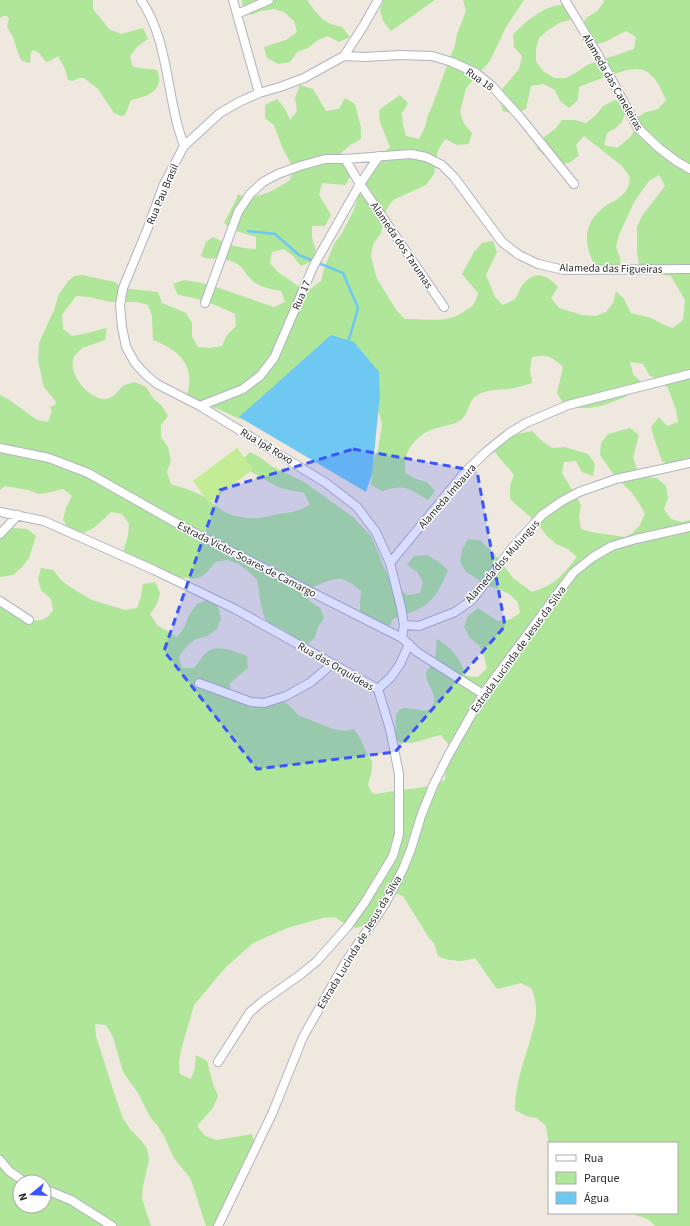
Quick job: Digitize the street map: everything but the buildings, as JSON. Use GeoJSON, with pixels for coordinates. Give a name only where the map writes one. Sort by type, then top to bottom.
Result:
{"type":"FeatureCollection","features":[{"type":"Feature","properties":{"kind":"street"},"geometry":{"type":"LineString","coordinates":[[141,0],[151,17],[160,42],[174,112],[184,146]]}},
{"type":"Feature","properties":{"kind":"street"},"geometry":{"type":"LineString","coordinates":[[233,0],[259,93]]}},
{"type":"Feature","properties":{"kind":"street"},"geometry":{"type":"LineString","coordinates":[[237,14],[269,0]]}},
{"type":"Feature","properties":{"kind":"street","name":"Rua Pau Brasil"},"geometry":{"type":"LineString","coordinates":[[126,347],[120,305],[123,288],[164,184],[184,146],[220,113],[239,102],[259,93],[280,88],[304,78],[344,56],[378,0]]}},
{"type":"Feature","properties":{"kind":"street","name":"Alameda das Caneleiras"},"geometry":{"type":"LineString","coordinates":[[565,0],[638,128],[659,148],[676,161],[690,169]]}},
{"type":"Feature","properties":{"kind":"street","name":"Rua 18"},"geometry":{"type":"LineString","coordinates":[[344,56],[432,56],[452,62],[476,73],[492,86],[520,117],[574,184]]}},
{"type":"Feature","properties":{"kind":"street","name":"Alameda das Figueiras"},"geometry":{"type":"LineString","coordinates":[[205,303],[238,212],[250,194],[263,182],[278,174],[325,159],[411,154],[426,157],[442,165],[454,177],[502,242],[519,255],[538,264],[564,270],[690,269]]}},
{"type":"Feature","properties":{"kind":"street","name":"Rua 17"},"geometry":{"type":"LineString","coordinates":[[200,406],[243,389],[260,376],[274,358],[314,265],[360,184],[379,156]]}},
{"type":"Feature","properties":{"kind":"street","name":"Alameda dos Tarumas"},"geometry":{"type":"LineString","coordinates":[[345,159],[360,184],[444,307]]}},
{"type":"Feature","properties":{"kind":"street","name":"Rua Ipê Roxo"},"geometry":{"type":"LineString","coordinates":[[126,347],[135,363],[157,384],[200,406],[326,483],[357,506],[376,532],[390,563],[404,625],[402,638]]}},
{"type":"Feature","properties":{"kind":"street","name":"Alameda Imbaura"},"geometry":{"type":"LineString","coordinates":[[390,563],[465,472],[508,434],[526,423],[568,406],[690,374]]}},
{"type":"Feature","properties":{"kind":"street","name":"Estrada Victor Soares de Camargo"},"geometry":{"type":"LineString","coordinates":[[0,448],[49,458],[88,473],[187,529],[402,638],[417,652],[483,694]]}},
{"type":"Feature","properties":{"kind":"street","name":"Alameda dos Mulungus"},"geometry":{"type":"LineString","coordinates":[[404,625],[419,626],[455,612],[472,600],[513,546],[542,515],[568,498],[579,492],[616,480],[690,463]]}},
{"type":"Feature","properties":{"kind":"street","name":"Rua das Orquídeas"},"geometry":{"type":"LineString","coordinates":[[0,512],[44,521],[154,570],[235,609],[378,689],[390,729],[399,774],[399,834],[392,856],[365,902],[348,926],[317,961],[250,1012],[218,1062]]}},
{"type":"Feature","properties":{"kind":"street"},"geometry":{"type":"LineString","coordinates":[[0,534],[18,515]]}},
{"type":"Feature","properties":{"kind":"street","name":"Estrada Lucinda de Jesus da Silva"},"geometry":{"type":"LineString","coordinates":[[218,1226],[272,1114],[303,1037],[345,963],[385,904],[412,849],[421,816],[433,786],[483,694],[573,573],[593,557],[612,546],[690,527]]}},
{"type":"Feature","properties":{"kind":"street"},"geometry":{"type":"LineString","coordinates":[[0,601],[29,620]]}},
{"type":"Feature","properties":{"kind":"street"},"geometry":{"type":"LineString","coordinates":[[378,689],[391,677],[400,664],[409,644]]}},
{"type":"Feature","properties":{"kind":"street"},"geometry":{"type":"LineString","coordinates":[[199,683],[251,702],[264,703],[286,696],[311,682],[332,664]]}},
{"type":"Feature","properties":{"kind":"street"},"geometry":{"type":"LineString","coordinates":[[0,1160],[13,1174]]}},
{"type":"Feature","properties":{"kind":"street"},"geometry":{"type":"LineString","coordinates":[[52,1192],[71,1200],[112,1226]]}},
{"type":"Feature","properties":{"kind":"highlighted area"},"geometry":{"type":"Polygon","coordinates":[[[353,449],[477,471],[505,626],[395,752],[257,769],[164,651],[220,490],[353,449]]]}},
{"type":"Feature","properties":{"kind":"green space"},"geometry":{"type":"Polygon","coordinates":[[[0,0],[93,0],[93,9],[109,29],[121,34],[143,28],[148,39],[137,47],[130,56],[133,67],[157,70],[159,82],[155,90],[148,95],[131,100],[125,115],[121,116],[114,113],[98,89],[84,78],[79,78],[72,81],[68,80],[65,69],[58,56],[46,62],[39,53],[33,50],[31,52],[30,63],[22,61],[13,37],[7,27],[9,18],[7,16],[3,16],[0,18],[0,0]]]}},
{"type":"Feature","properties":{"kind":"green space"},"geometry":{"type":"Polygon","coordinates":[[[242,0],[307,0],[325,21],[342,27],[350,37],[339,42],[328,36],[318,40],[308,48],[297,52],[290,62],[278,64],[267,58],[264,47],[286,40],[297,32],[294,21],[284,12],[274,9],[261,11],[251,15],[242,4],[242,0]]]}},
{"type":"Feature","properties":{"kind":"green space"},"geometry":{"type":"Polygon","coordinates":[[[383,0],[435,0],[391,31],[383,21],[380,10],[383,0]]]}},
{"type":"Feature","properties":{"kind":"green space"},"geometry":{"type":"Polygon","coordinates":[[[463,0],[524,0],[506,27],[490,61],[466,88],[460,112],[464,124],[472,133],[469,144],[457,145],[445,139],[438,150],[434,174],[426,185],[393,200],[386,210],[381,233],[373,244],[371,256],[377,279],[397,311],[405,319],[437,320],[452,318],[471,307],[475,302],[478,293],[462,274],[474,252],[482,243],[493,241],[497,252],[486,275],[495,297],[503,305],[515,299],[521,287],[530,278],[539,275],[544,276],[558,287],[551,298],[559,308],[582,315],[595,316],[606,312],[613,303],[616,291],[624,299],[631,313],[651,318],[673,328],[683,320],[685,300],[671,276],[647,272],[639,264],[637,252],[637,227],[642,216],[665,186],[659,175],[649,181],[634,202],[619,235],[616,247],[620,258],[621,270],[597,271],[587,244],[589,227],[598,212],[621,197],[628,186],[630,177],[622,166],[584,136],[576,145],[579,156],[568,163],[563,164],[555,162],[543,155],[537,148],[544,137],[555,129],[562,120],[575,120],[586,123],[596,115],[603,106],[615,100],[626,105],[624,115],[619,125],[607,133],[604,145],[617,148],[626,141],[633,132],[636,118],[646,112],[658,109],[666,100],[655,79],[647,72],[635,69],[592,82],[579,87],[578,100],[569,108],[560,101],[555,90],[544,84],[531,86],[526,109],[515,114],[503,111],[500,99],[503,88],[519,69],[522,56],[514,47],[513,35],[535,15],[542,11],[563,5],[575,9],[570,20],[559,23],[539,38],[536,49],[536,61],[543,71],[554,78],[566,78],[587,65],[634,49],[636,37],[626,31],[605,42],[593,45],[582,41],[580,29],[586,18],[597,11],[604,2],[603,0],[690,0],[690,465],[674,467],[662,461],[651,427],[659,417],[667,426],[678,422],[676,410],[668,388],[649,375],[643,364],[630,362],[633,374],[641,382],[634,392],[623,398],[601,406],[574,408],[563,403],[557,393],[563,367],[549,357],[537,356],[532,357],[530,370],[532,383],[511,389],[481,393],[471,401],[465,415],[461,420],[429,431],[413,443],[405,461],[405,473],[416,479],[427,482],[435,491],[428,500],[406,488],[396,488],[382,491],[371,485],[373,461],[378,449],[382,425],[379,413],[372,403],[377,396],[380,386],[377,375],[240,419],[218,409],[196,402],[187,395],[189,375],[187,367],[178,354],[153,340],[152,316],[148,305],[137,302],[111,302],[89,297],[76,296],[62,315],[63,329],[72,336],[107,328],[105,340],[82,348],[74,356],[73,367],[77,379],[85,389],[100,399],[112,397],[127,384],[135,382],[146,387],[153,398],[162,406],[168,416],[161,425],[161,437],[168,447],[171,460],[167,472],[171,484],[202,496],[225,512],[242,517],[267,517],[294,511],[310,505],[304,493],[280,488],[248,470],[242,460],[250,452],[271,466],[304,482],[353,517],[371,536],[389,579],[397,588],[408,595],[420,593],[423,582],[417,572],[407,565],[414,556],[428,555],[443,565],[448,571],[438,591],[428,603],[418,609],[395,618],[392,620],[391,625],[380,629],[369,626],[360,616],[361,591],[347,581],[335,579],[308,589],[309,601],[320,608],[324,618],[318,627],[315,637],[308,644],[271,624],[265,619],[257,580],[238,564],[227,560],[215,562],[201,577],[192,579],[162,572],[125,560],[124,548],[128,536],[129,524],[122,514],[111,512],[93,528],[82,533],[70,529],[63,520],[66,508],[72,496],[63,489],[39,494],[28,490],[5,486],[0,490],[0,395],[37,420],[48,422],[52,411],[50,407],[55,405],[56,402],[44,387],[38,361],[39,343],[54,310],[59,294],[69,280],[75,276],[82,275],[115,282],[122,288],[158,292],[162,303],[186,313],[192,323],[192,336],[198,347],[210,348],[222,346],[227,335],[236,326],[235,314],[208,302],[178,295],[173,284],[184,280],[207,284],[274,307],[285,302],[281,291],[259,285],[236,263],[228,260],[205,258],[201,256],[206,242],[213,237],[234,246],[256,249],[256,237],[233,230],[224,223],[237,198],[237,194],[251,197],[258,196],[271,191],[290,180],[293,169],[282,147],[274,125],[265,118],[265,105],[277,99],[285,109],[290,120],[297,111],[295,98],[300,85],[313,89],[326,111],[339,109],[345,98],[355,104],[361,127],[361,139],[350,145],[341,153],[351,174],[346,185],[322,183],[319,195],[331,215],[325,226],[312,226],[312,238],[316,250],[312,261],[301,266],[293,256],[284,249],[272,252],[270,263],[278,272],[298,286],[310,289],[321,281],[334,244],[342,233],[354,210],[364,176],[370,165],[390,147],[380,122],[379,110],[400,95],[408,103],[402,113],[406,136],[419,139],[425,127],[466,11],[463,0]]]}},
{"type":"Feature","properties":{"kind":"green space"},"geometry":{"type":"Polygon","coordinates":[[[630,428],[639,435],[633,458],[637,469],[646,477],[657,478],[666,486],[668,498],[664,509],[671,519],[682,522],[690,520],[690,1226],[655,1226],[649,1220],[634,1214],[678,1214],[678,1142],[549,1142],[546,1126],[537,1118],[526,1116],[515,1110],[518,1083],[535,1020],[536,1007],[532,989],[521,983],[497,989],[475,958],[458,961],[438,956],[434,943],[429,938],[403,896],[394,893],[367,924],[356,928],[345,924],[335,917],[323,918],[287,928],[253,943],[225,968],[194,1005],[181,1050],[179,1063],[180,1074],[191,1079],[195,1068],[196,1055],[207,1061],[218,1096],[213,1108],[197,1126],[205,1136],[217,1140],[252,1134],[255,1145],[214,1226],[206,1226],[190,1178],[174,1158],[164,1136],[150,1117],[138,1093],[123,1072],[113,1037],[106,1025],[95,1024],[96,1036],[123,1118],[130,1129],[147,1148],[149,1160],[143,1186],[142,1199],[151,1226],[0,1226],[0,604],[27,619],[39,620],[48,617],[53,610],[51,599],[41,590],[38,579],[41,568],[53,570],[61,580],[70,587],[92,600],[125,610],[137,608],[141,597],[143,584],[155,582],[160,593],[157,604],[150,614],[157,625],[177,637],[184,628],[189,615],[197,604],[209,599],[218,607],[221,618],[217,629],[207,636],[196,639],[186,647],[179,657],[182,668],[194,668],[209,650],[216,648],[234,651],[247,656],[248,668],[230,683],[230,696],[241,703],[278,699],[289,705],[298,715],[333,729],[345,731],[354,729],[372,761],[372,770],[368,785],[372,793],[376,794],[434,785],[445,780],[449,745],[441,735],[410,743],[398,741],[394,738],[396,736],[396,720],[398,711],[402,708],[428,710],[432,708],[434,699],[426,673],[434,661],[437,639],[455,654],[466,676],[478,677],[487,668],[480,646],[470,638],[464,627],[468,616],[478,608],[498,621],[509,620],[520,613],[518,602],[509,594],[488,586],[466,572],[460,562],[462,550],[468,539],[480,540],[498,558],[513,578],[532,592],[547,586],[558,579],[577,557],[568,549],[556,544],[547,536],[538,524],[510,499],[510,486],[514,475],[492,447],[497,437],[532,431],[552,448],[565,447],[588,454],[595,464],[593,476],[582,472],[576,461],[564,462],[562,473],[581,505],[579,517],[581,529],[625,537],[631,534],[640,525],[645,514],[632,493],[614,475],[600,455],[601,443],[608,434],[630,428]]]}},
{"type":"Feature","properties":{"kind":"green space"},"geometry":{"type":"Polygon","coordinates":[[[237,448],[253,469],[209,503],[193,481],[237,448]]]}},
{"type":"Feature","properties":{"kind":"green space"},"geometry":{"type":"Polygon","coordinates":[[[14,528],[27,529],[36,536],[29,558],[22,567],[13,575],[0,577],[0,531],[3,532],[14,528]]]}},
{"type":"Feature","properties":{"kind":"water"},"geometry":{"type":"Polygon","coordinates":[[[331,335],[354,342],[379,372],[380,394],[372,474],[366,492],[239,417],[331,335]]]}},
{"type":"Feature","properties":{"kind":"waterway"},"geometry":{"type":"LineString","coordinates":[[248,231],[275,234],[299,255],[343,273],[358,308],[348,343]]}}]}
